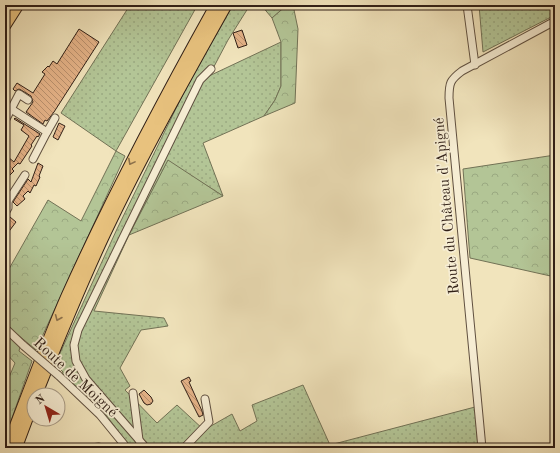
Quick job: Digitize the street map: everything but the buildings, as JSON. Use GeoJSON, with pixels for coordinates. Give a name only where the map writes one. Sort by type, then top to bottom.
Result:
{"type":"FeatureCollection","features":[{"type":"Feature","properties":{"kind":"highway"},"geometry":{"type":"LineString","coordinates":[[7,448],[52,331],[97,231],[126,171],[216,5]]}},
{"type":"Feature","properties":{"kind":"highway"},"geometry":{"type":"LineString","coordinates":[[39,387],[74,300],[105,232],[158,128],[226,5]]}},
{"type":"Feature","properties":{"kind":"highway"},"geometry":{"type":"LineString","coordinates":[[16,448],[26,421]]}},
{"type":"Feature","properties":{"kind":"main road"},"geometry":{"type":"LineString","coordinates":[[7,21],[19,5]]}},
{"type":"Feature","properties":{"kind":"street"},"geometry":{"type":"LineString","coordinates":[[467,5],[475,65]]}},
{"type":"Feature","properties":{"kind":"street","name":"Route du Château d'Apigné"},"geometry":{"type":"LineString","coordinates":[[482,448],[449,85],[453,78],[555,21]]}},
{"type":"Feature","properties":{"kind":"street"},"geometry":{"type":"LineString","coordinates":[[146,448],[86,379],[76,361],[74,345],[78,330],[200,80],[211,69]]}},
{"type":"Feature","properties":{"kind":"street"},"geometry":{"type":"LineString","coordinates":[[5,121],[8,107],[19,94],[28,100]]}},
{"type":"Feature","properties":{"kind":"street"},"geometry":{"type":"LineString","coordinates":[[8,107],[47,132]]}},
{"type":"Feature","properties":{"kind":"street"},"geometry":{"type":"LineString","coordinates":[[33,159],[55,118]]}},
{"type":"Feature","properties":{"kind":"street"},"geometry":{"type":"LineString","coordinates":[[5,213],[8,208],[7,199],[25,175]]}},
{"type":"Feature","properties":{"kind":"street","name":"Route de Moigné"},"geometry":{"type":"LineString","coordinates":[[5,328],[100,415],[127,448]]}},
{"type":"Feature","properties":{"kind":"street"},"geometry":{"type":"LineString","coordinates":[[133,393],[139,440]]}},
{"type":"Feature","properties":{"kind":"street"},"geometry":{"type":"LineString","coordinates":[[184,448],[209,422],[205,399]]}},
{"type":"Feature","properties":{"kind":"street"},"geometry":{"type":"LineString","coordinates":[[91,448],[99,446],[101,448]]}},
{"type":"Feature","properties":{"kind":"green space"},"geometry":{"type":"Polygon","coordinates":[[[130,5],[197,6],[116,151],[61,113],[130,5]]]}},
{"type":"Feature","properties":{"kind":"green space"},"geometry":{"type":"Polygon","coordinates":[[[233,5],[250,5],[228,40],[209,76],[281,42],[281,86],[275,100],[264,116],[203,143],[223,196],[168,161],[129,235],[94,311],[164,318],[168,326],[141,330],[120,368],[130,386],[125,390],[157,423],[177,405],[204,430],[232,414],[240,431],[257,421],[252,405],[303,385],[330,445],[475,407],[478,448],[131,448],[100,407],[62,374],[63,372],[55,364],[117,229],[187,86],[233,5]]]}},
{"type":"Feature","properties":{"kind":"green space"},"geometry":{"type":"Polygon","coordinates":[[[261,5],[287,5],[272,18],[261,5]]]}},
{"type":"Feature","properties":{"kind":"green space"},"geometry":{"type":"Polygon","coordinates":[[[287,5],[293,5],[298,29],[295,103],[264,116],[275,100],[281,86],[281,42],[272,18],[287,5]]]}},
{"type":"Feature","properties":{"kind":"green space"},"geometry":{"type":"Polygon","coordinates":[[[479,5],[555,5],[555,15],[483,52],[479,5]]]}},
{"type":"Feature","properties":{"kind":"green space"},"geometry":{"type":"Polygon","coordinates":[[[116,151],[125,156],[36,350],[5,324],[9,309],[5,305],[5,276],[48,200],[81,221],[116,151]]]}},
{"type":"Feature","properties":{"kind":"green space"},"geometry":{"type":"Polygon","coordinates":[[[555,155],[555,277],[470,258],[463,169],[555,155]]]}},
{"type":"Feature","properties":{"kind":"green space"},"geometry":{"type":"Polygon","coordinates":[[[168,160],[223,196],[129,235],[168,160]]]}},
{"type":"Feature","properties":{"kind":"green space"},"geometry":{"type":"Polygon","coordinates":[[[5,332],[20,347],[19,351],[32,361],[5,438],[5,387],[15,363],[5,352],[5,332]]]}}]}
